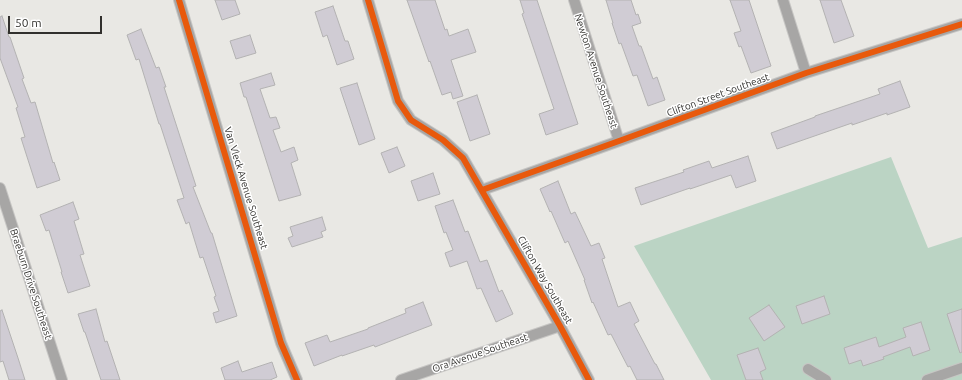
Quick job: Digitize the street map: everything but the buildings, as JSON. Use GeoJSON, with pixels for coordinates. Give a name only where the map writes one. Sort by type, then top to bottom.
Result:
{"type":"FeatureCollection","features":[{"type":"Feature","properties":{"kind":"street","name":"Van Vleck Avenue Southeast"},"geometry":{"type":"LineString","coordinates":[[179,0],[281,343],[297,380]]}},
{"type":"Feature","properties":{"kind":"street","name":"Clifton Way Southeast"},"geometry":{"type":"LineString","coordinates":[[368,0],[398,100],[411,120],[443,140],[463,158],[560,326],[589,380]]}},
{"type":"Feature","properties":{"kind":"street","name":"Newton Avenue Southeast"},"geometry":{"type":"LineString","coordinates":[[574,0],[619,142]]}},
{"type":"Feature","properties":{"kind":"street"},"geometry":{"type":"LineString","coordinates":[[783,0],[806,73]]}},
{"type":"Feature","properties":{"kind":"street","name":"Clifton Street Southeast"},"geometry":{"type":"LineString","coordinates":[[482,190],[619,142],[806,73],[962,24]]}},
{"type":"Feature","properties":{"kind":"street","name":"Braeburn Drive Southeast"},"geometry":{"type":"LineString","coordinates":[[0,188],[62,380]]}},
{"type":"Feature","properties":{"kind":"street","name":"Ora Avenue Southeast"},"geometry":{"type":"LineString","coordinates":[[401,380],[560,326]]}},
{"type":"Feature","properties":{"kind":"street"},"geometry":{"type":"LineString","coordinates":[[927,380],[962,368]]}},
{"type":"Feature","properties":{"kind":"street"},"geometry":{"type":"LineString","coordinates":[[808,369],[826,380]]}},
{"type":"Feature","properties":{"kind":"green space"},"geometry":{"type":"Polygon","coordinates":[[[891,157],[928,248],[962,237],[962,380],[711,380],[634,246],[891,157]]]}},
{"type":"Feature","properties":{"kind":"cycle path"},"geometry":{"type":"LineString","coordinates":[[179,0],[281,343],[297,380]]}},
{"type":"Feature","properties":{"kind":"cycle path"},"geometry":{"type":"LineString","coordinates":[[368,0],[398,101],[411,120],[443,140],[463,158],[560,326],[589,380]]}},
{"type":"Feature","properties":{"kind":"cycle path"},"geometry":{"type":"LineString","coordinates":[[482,190],[806,73],[962,24]]}}]}
